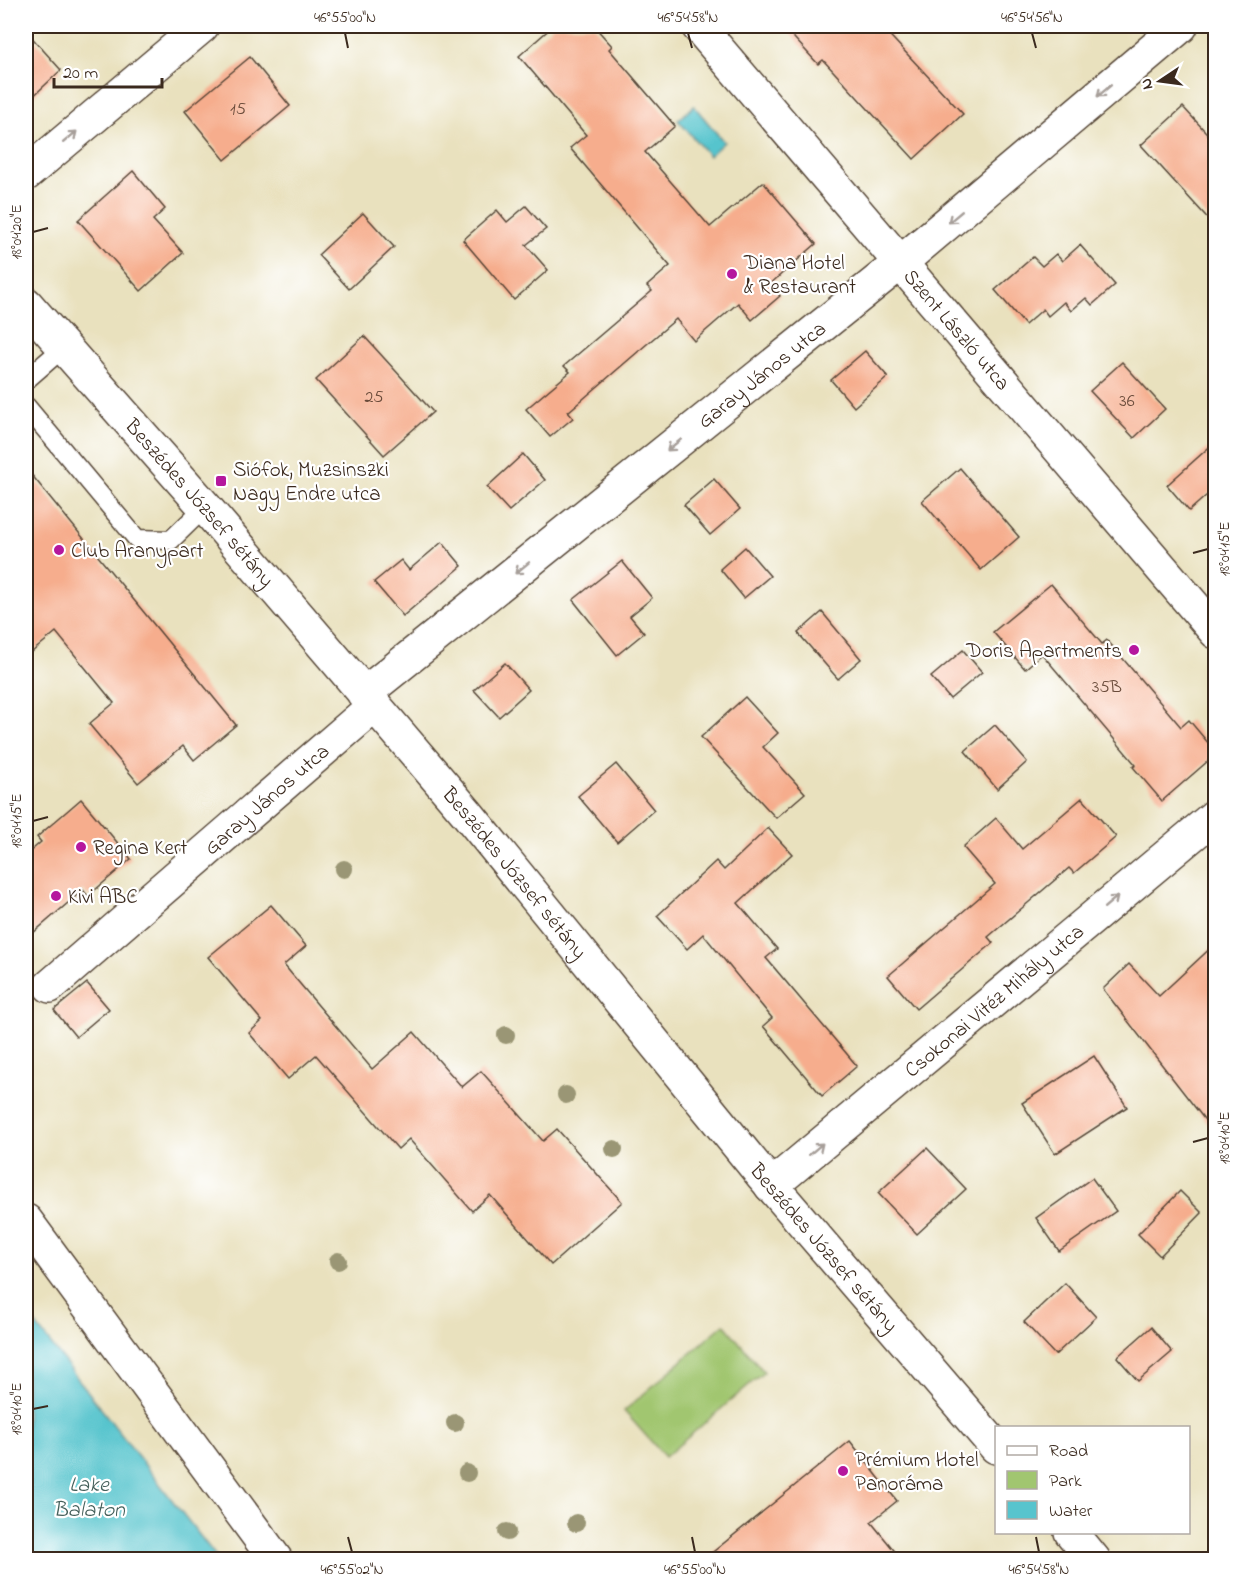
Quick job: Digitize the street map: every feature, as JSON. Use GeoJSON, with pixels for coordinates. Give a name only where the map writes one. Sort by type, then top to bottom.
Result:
{"type":"FeatureCollection","features":[{"type":"Feature","properties":{"kind":"street"},"geometry":{"type":"LineString","coordinates":[[26,174],[202,26]]}},
{"type":"Feature","properties":{"kind":"street","name":"Szent László utca"},"geometry":{"type":"LineString","coordinates":[[698,26],[1215,632]]}},
{"type":"Feature","properties":{"kind":"street","name":"Garay János utca"},"geometry":{"type":"LineString","coordinates":[[50,986],[369,700],[900,263],[1181,26]]}},
{"type":"Feature","properties":{"kind":"street","name":"Beszédes József sétány"},"geometry":{"type":"LineString","coordinates":[[26,304],[205,507],[466,812],[771,1186],[995,1446]]}},
{"type":"Feature","properties":{"kind":"street","name":"Csokonai Vitéz Mihály utca"},"geometry":{"type":"LineString","coordinates":[[771,1186],[1215,815]]}},
{"type":"Feature","properties":{"kind":"street"},"geometry":{"type":"LineString","coordinates":[[26,1221],[276,1560]]}},
{"type":"Feature","properties":{"kind":"street"},"geometry":{"type":"LineString","coordinates":[[1072,1534],[1094,1560]]}},
{"type":"Feature","properties":{"kind":"lane"},"geometry":{"type":"LineString","coordinates":[[26,380],[64,347]]}},
{"type":"Feature","properties":{"kind":"lane"},"geometry":{"type":"LineString","coordinates":[[26,406],[136,539],[171,540],[205,507]]}},
{"type":"Feature","properties":{"kind":"green space"},"geometry":{"type":"Polygon","coordinates":[[[724,1324],[764,1372],[665,1457],[624,1411],[724,1324]]]}},
{"type":"Feature","properties":{"kind":"water"},"geometry":{"type":"Polygon","coordinates":[[[694,106],[724,142],[709,156],[678,120],[694,106]]]}},
{"type":"Feature","properties":{"kind":"water","name":"Lake Balaton"},"geometry":{"type":"Polygon","coordinates":[[[26,1312],[218,1559],[26,1559],[26,1312]]]}},
{"type":"Feature","properties":{"kind":"building"},"geometry":{"type":"Polygon","coordinates":[[[553,26],[594,26],[612,46],[609,49],[675,126],[645,152],[710,227],[763,182],[816,244],[770,284],[780,296],[752,320],[738,303],[694,341],[676,319],[568,412],[573,418],[550,437],[526,409],[570,372],[564,366],[652,291],[647,286],[670,266],[570,148],[586,135],[519,56],[553,26]]]}},
{"type":"Feature","properties":{"kind":"building"},"geometry":{"type":"Polygon","coordinates":[[[783,26],[881,26],[963,114],[914,159],[823,60],[818,64],[783,26]]]}},
{"type":"Feature","properties":{"kind":"building"},"geometry":{"type":"Polygon","coordinates":[[[26,31],[61,70],[26,103],[26,31]]]}},
{"type":"Feature","properties":{"kind":"building"},"geometry":{"type":"Polygon","coordinates":[[[250,57],[290,106],[225,160],[185,111],[250,57]]]}},
{"type":"Feature","properties":{"kind":"building"},"geometry":{"type":"Polygon","coordinates":[[[1183,107],[1215,142],[1215,226],[1141,145],[1183,107]]]}},
{"type":"Feature","properties":{"kind":"building"},"geometry":{"type":"Polygon","coordinates":[[[133,171],[165,209],[153,220],[183,253],[141,291],[78,220],[133,171]]]}},
{"type":"Feature","properties":{"kind":"building"},"geometry":{"type":"Polygon","coordinates":[[[526,206],[546,229],[526,245],[548,270],[514,300],[463,240],[497,210],[507,222],[526,206]]]}},
{"type":"Feature","properties":{"kind":"building"},"geometry":{"type":"Polygon","coordinates":[[[363,213],[394,247],[349,289],[318,255],[363,213]]]}},
{"type":"Feature","properties":{"kind":"building"},"geometry":{"type":"Polygon","coordinates":[[[1080,245],[1115,285],[1092,305],[1086,298],[1071,311],[1064,302],[1048,316],[1043,309],[1025,325],[995,290],[1033,257],[1042,266],[1056,254],[1062,261],[1080,245]]]}},
{"type":"Feature","properties":{"kind":"building"},"geometry":{"type":"Polygon","coordinates":[[[364,336],[433,412],[384,455],[316,380],[364,336]]]}},
{"type":"Feature","properties":{"kind":"building"},"geometry":{"type":"Polygon","coordinates":[[[865,351],[888,377],[854,407],[831,380],[865,351]]]}},
{"type":"Feature","properties":{"kind":"building"},"geometry":{"type":"Polygon","coordinates":[[[1122,362],[1165,409],[1134,438],[1090,391],[1122,362]]]}},
{"type":"Feature","properties":{"kind":"building"},"geometry":{"type":"Polygon","coordinates":[[[1215,442],[1215,488],[1189,511],[1167,485],[1215,442]]]}},
{"type":"Feature","properties":{"kind":"building"},"geometry":{"type":"Polygon","coordinates":[[[523,454],[545,480],[509,511],[487,487],[523,454]]]}},
{"type":"Feature","properties":{"kind":"building","name":"Club Aranypart"},"geometry":{"type":"Polygon","coordinates":[[[26,468],[236,725],[194,760],[183,746],[138,783],[89,724],[114,703],[56,632],[26,657],[26,468]]]}},
{"type":"Feature","properties":{"kind":"building"},"geometry":{"type":"Polygon","coordinates":[[[960,468],[1019,537],[981,570],[922,501],[960,468]]]}},
{"type":"Feature","properties":{"kind":"building"},"geometry":{"type":"Polygon","coordinates":[[[714,479],[740,509],[710,535],[684,505],[714,479]]]}},
{"type":"Feature","properties":{"kind":"building"},"geometry":{"type":"Polygon","coordinates":[[[442,542],[462,566],[403,616],[374,582],[401,560],[409,570],[442,542]]]}},
{"type":"Feature","properties":{"kind":"building"},"geometry":{"type":"Polygon","coordinates":[[[745,547],[770,576],[744,598],[720,569],[745,547]]]}},
{"type":"Feature","properties":{"kind":"building"},"geometry":{"type":"Polygon","coordinates":[[[622,561],[652,598],[630,616],[644,633],[617,655],[573,600],[622,561]]]}},
{"type":"Feature","properties":{"kind":"building"},"geometry":{"type":"Polygon","coordinates":[[[1051,584],[1102,644],[1107,640],[1181,727],[1189,720],[1215,751],[1215,755],[1162,801],[1133,767],[1136,765],[1042,654],[1025,669],[993,632],[1051,584]]]}},
{"type":"Feature","properties":{"kind":"building"},"geometry":{"type":"Polygon","coordinates":[[[822,612],[861,659],[838,679],[798,633],[822,612]]]}},
{"type":"Feature","properties":{"kind":"building"},"geometry":{"type":"Polygon","coordinates":[[[963,650],[982,672],[950,699],[931,677],[963,650]]]}},
{"type":"Feature","properties":{"kind":"building"},"geometry":{"type":"Polygon","coordinates":[[[505,663],[529,690],[499,717],[474,690],[505,663]]]}},
{"type":"Feature","properties":{"kind":"building"},"geometry":{"type":"Polygon","coordinates":[[[745,697],[778,733],[763,747],[805,793],[776,818],[701,737],[745,697]]]}},
{"type":"Feature","properties":{"kind":"building"},"geometry":{"type":"Polygon","coordinates":[[[995,725],[1027,762],[997,789],[965,751],[995,725]]]}},
{"type":"Feature","properties":{"kind":"building"},"geometry":{"type":"Polygon","coordinates":[[[616,764],[654,810],[617,842],[578,796],[616,764]]]}},
{"type":"Feature","properties":{"kind":"building"},"geometry":{"type":"Polygon","coordinates":[[[1082,798],[1116,837],[1074,873],[1069,868],[988,937],[993,943],[916,1009],[888,976],[995,884],[963,847],[996,818],[1022,849],[1082,798]]]}},
{"type":"Feature","properties":{"kind":"building"},"geometry":{"type":"Polygon","coordinates":[[[81,799],[131,859],[88,896],[83,890],[26,939],[26,855],[41,842],[37,837],[81,799]]]}},
{"type":"Feature","properties":{"kind":"building"},"geometry":{"type":"Polygon","coordinates":[[[768,828],[792,854],[738,903],[777,949],[766,958],[857,1066],[822,1096],[763,1026],[772,1018],[703,934],[687,949],[657,916],[716,861],[724,870],[768,828]]]}},
{"type":"Feature","properties":{"kind":"building"},"geometry":{"type":"Polygon","coordinates":[[[271,905],[306,946],[284,965],[372,1069],[414,1032],[462,1087],[481,1071],[543,1141],[557,1129],[622,1202],[551,1265],[490,1195],[472,1211],[409,1139],[398,1149],[316,1055],[288,1079],[249,1033],[262,1021],[208,957],[271,905]]]}},
{"type":"Feature","properties":{"kind":"building"},"geometry":{"type":"Polygon","coordinates":[[[1215,944],[1215,1133],[1103,989],[1129,964],[1159,996],[1215,944]]]}},
{"type":"Feature","properties":{"kind":"building"},"geometry":{"type":"Polygon","coordinates":[[[87,983],[109,1009],[76,1037],[54,1010],[87,983]]]}},
{"type":"Feature","properties":{"kind":"building"},"geometry":{"type":"Polygon","coordinates":[[[1094,1056],[1127,1107],[1055,1154],[1022,1103],[1094,1056]]]}},
{"type":"Feature","properties":{"kind":"building"},"geometry":{"type":"Polygon","coordinates":[[[927,1148],[966,1189],[917,1234],[878,1193],[927,1148]]]}},
{"type":"Feature","properties":{"kind":"building"},"geometry":{"type":"Polygon","coordinates":[[[1092,1178],[1116,1211],[1059,1251],[1036,1218],[1092,1178]]]}},
{"type":"Feature","properties":{"kind":"building"},"geometry":{"type":"Polygon","coordinates":[[[1180,1191],[1202,1213],[1160,1256],[1138,1234],[1180,1191]]]}},
{"type":"Feature","properties":{"kind":"building"},"geometry":{"type":"Polygon","coordinates":[[[1065,1283],[1096,1317],[1055,1355],[1024,1322],[1065,1283]]]}},
{"type":"Feature","properties":{"kind":"building"},"geometry":{"type":"Polygon","coordinates":[[[1151,1327],[1172,1352],[1138,1381],[1117,1357],[1151,1327]]]}},
{"type":"Feature","properties":{"kind":"building","name":"Prémium Hotel Panoráma"},"geometry":{"type":"Polygon","coordinates":[[[850,1441],[897,1501],[871,1522],[902,1560],[703,1560],[850,1441]]]}},
{"type":"Feature","properties":{"kind":"place","name":"Diana Hotel & Restaurant"},"geometry":{"type":"Point","coordinates":[732,274]}},
{"type":"Feature","properties":{"kind":"place","name":"Siófok, Muzsinszki Nagy Endre utca"},"geometry":{"type":"Point","coordinates":[221,481]}},
{"type":"Feature","properties":{"kind":"place","name":"Club Aranypart"},"geometry":{"type":"Point","coordinates":[59,550]}},
{"type":"Feature","properties":{"kind":"place","name":"Doris Apartments"},"geometry":{"type":"Point","coordinates":[1134,650]}},
{"type":"Feature","properties":{"kind":"place","name":"Regina Kert"},"geometry":{"type":"Point","coordinates":[81,847]}},
{"type":"Feature","properties":{"kind":"place","name":"Kivi ABC"},"geometry":{"type":"Point","coordinates":[56,896]}},
{"type":"Feature","properties":{"kind":"place","name":"Prémium Hotel Panoráma"},"geometry":{"type":"Point","coordinates":[843,1471]}}]}
